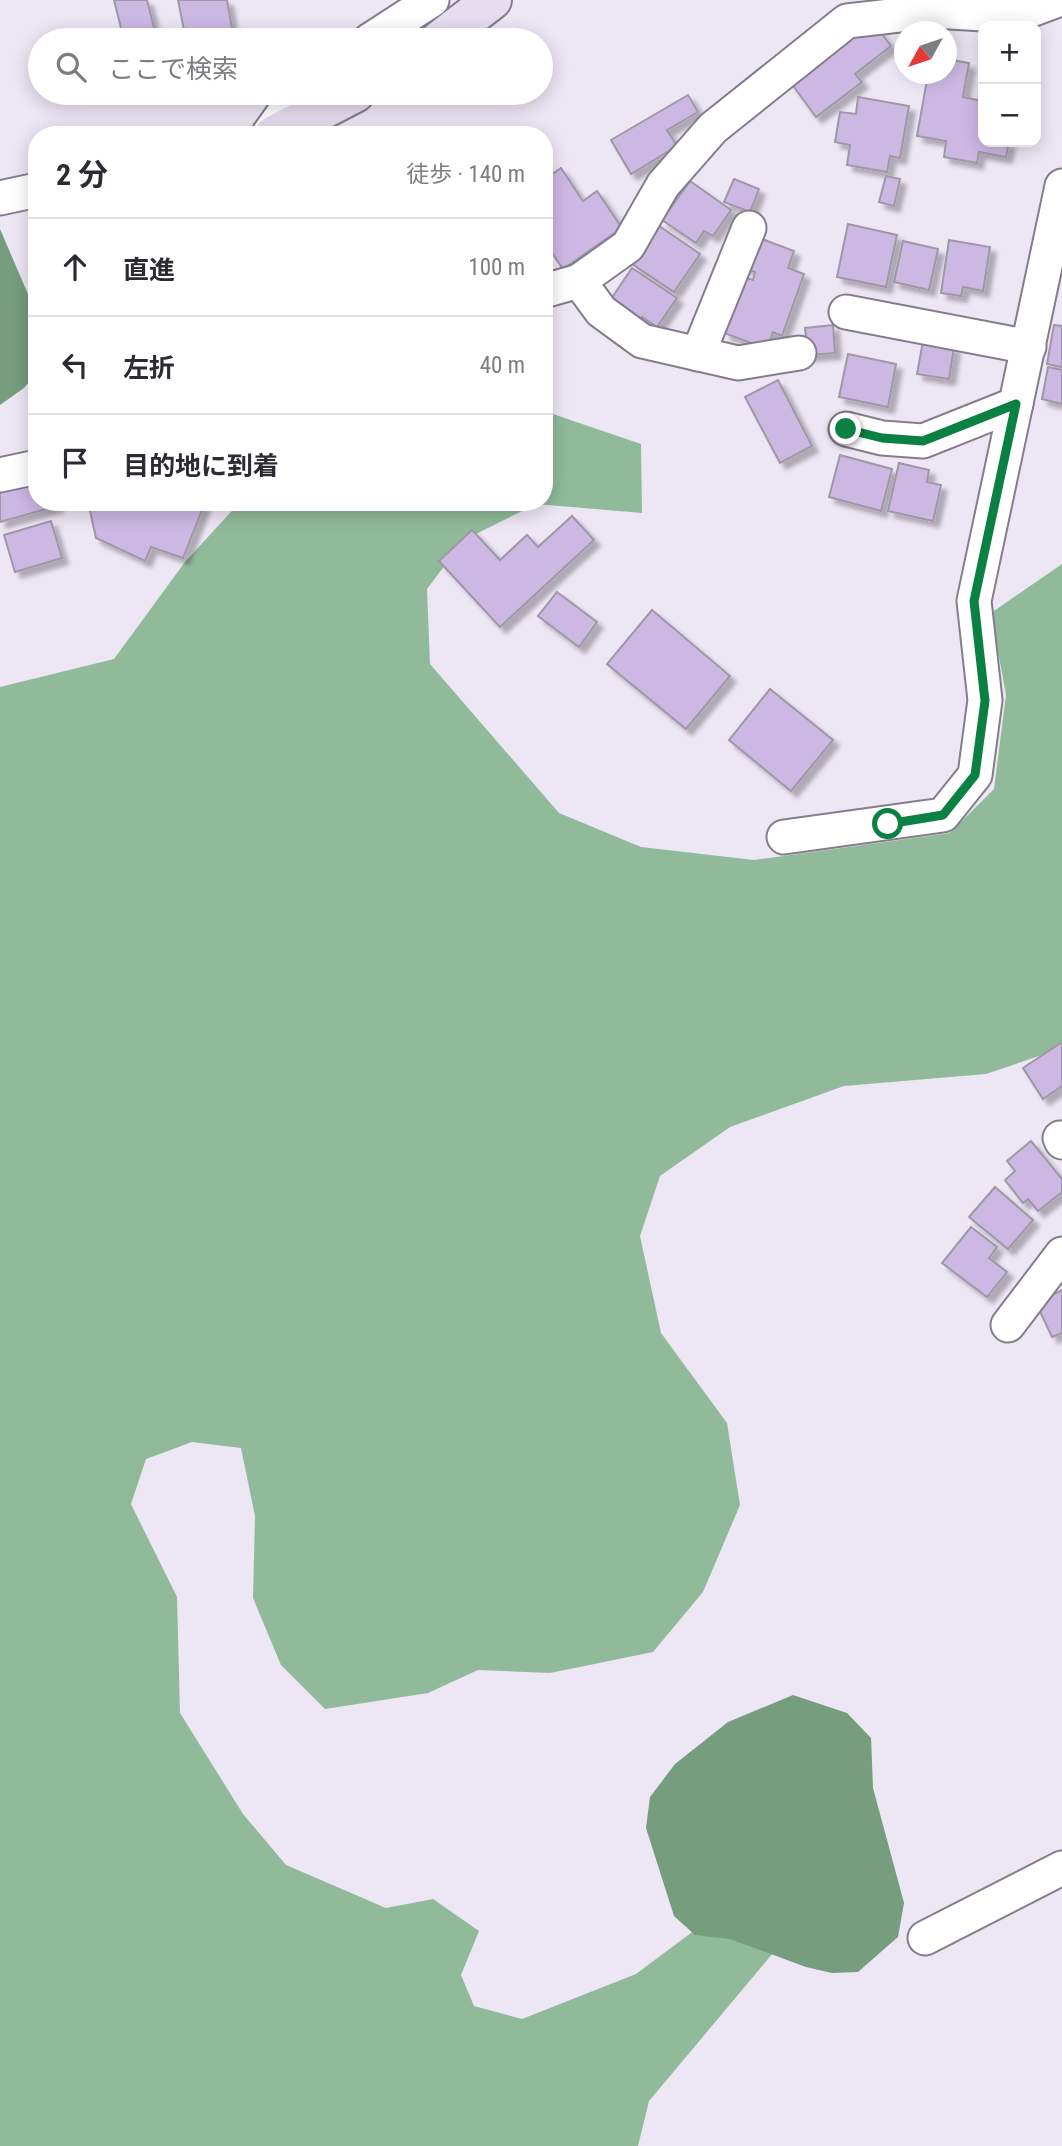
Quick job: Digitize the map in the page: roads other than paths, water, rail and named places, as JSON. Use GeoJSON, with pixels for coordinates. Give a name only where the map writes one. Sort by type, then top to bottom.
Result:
{"type":"FeatureCollection","features":[{"type":"Feature","properties":{"kind":"street"},"geometry":{"type":"LineString","coordinates":[[389,28],[432,0]]}},
{"type":"Feature","properties":{"kind":"street"},"geometry":{"type":"LineString","coordinates":[[456,28],[492,0]]}},
{"type":"Feature","properties":{"kind":"street"},"geometry":{"type":"LineString","coordinates":[[867,0],[887,0]]}},
{"type":"Feature","properties":{"kind":"street"},"geometry":{"type":"LineString","coordinates":[[553,288],[579,281],[628,246],[663,185],[713,128],[847,21],[921,5],[1015,16],[1058,0]]}},
{"type":"Feature","properties":{"kind":"street"},"geometry":{"type":"LineString","coordinates":[[274,126],[289,105]]}},
{"type":"Feature","properties":{"kind":"street"},"geometry":{"type":"LineString","coordinates":[[291,126],[332,105]]}},
{"type":"Feature","properties":{"kind":"street"},"geometry":{"type":"LineString","coordinates":[[784,837],[943,815],[975,775],[985,701],[974,601],[1029,347],[1050,307],[1062,186]]}},
{"type":"Feature","properties":{"kind":"street"},"geometry":{"type":"LineString","coordinates":[[0,198],[28,192]]}},
{"type":"Feature","properties":{"kind":"street"},"geometry":{"type":"LineString","coordinates":[[698,354],[749,228]]}},
{"type":"Feature","properties":{"kind":"street"},"geometry":{"type":"LineString","coordinates":[[579,281],[601,311],[642,341],[738,363],[799,353]]}},
{"type":"Feature","properties":{"kind":"street"},"geometry":{"type":"LineString","coordinates":[[846,312],[1029,347]]}},
{"type":"Feature","properties":{"kind":"street"},"geometry":{"type":"LineString","coordinates":[[846,429],[882,438],[923,441],[1016,404]]}},
{"type":"Feature","properties":{"kind":"street"},"geometry":{"type":"LineString","coordinates":[[0,475],[28,469]]}},
{"type":"Feature","properties":{"kind":"street"},"geometry":{"type":"LineString","coordinates":[[1008,1325],[1062,1254]]}},
{"type":"Feature","properties":{"kind":"street"},"geometry":{"type":"LineString","coordinates":[[925,1938],[1062,1868]]}}]}
